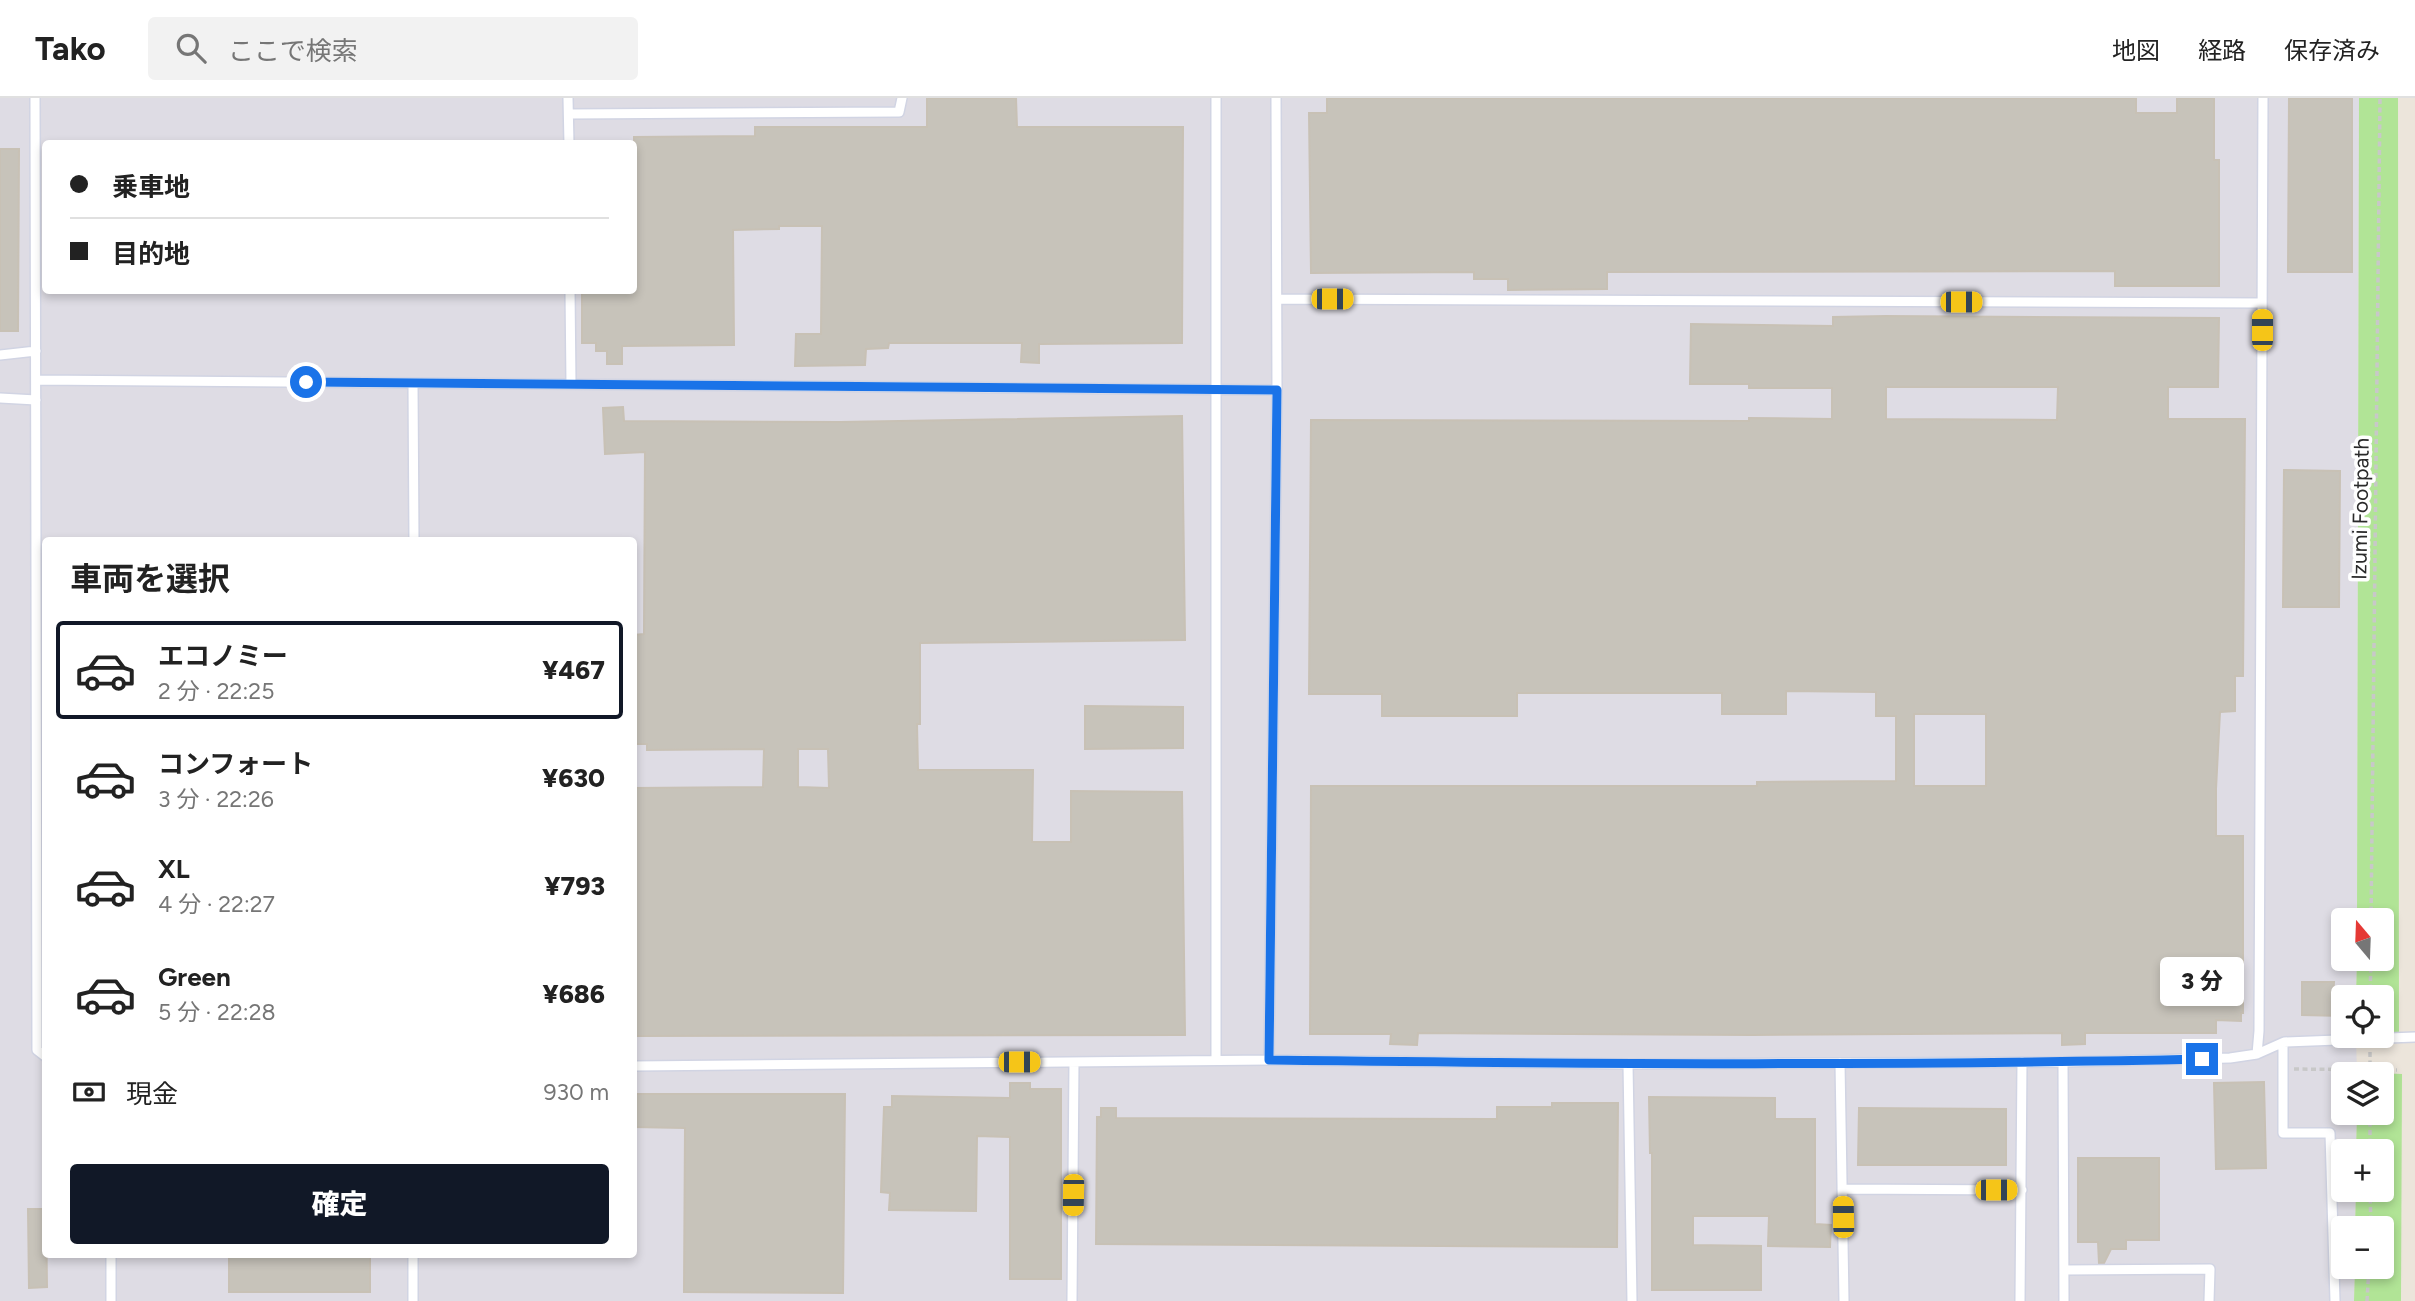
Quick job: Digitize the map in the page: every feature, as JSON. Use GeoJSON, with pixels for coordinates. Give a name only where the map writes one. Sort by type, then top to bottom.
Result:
{"type":"FeatureCollection","features":[{"type":"Feature","properties":{"kind":"lane"},"geometry":{"type":"LineString","coordinates":[[35,98],[41,690],[37,1050],[42,1054]]}},
{"type":"Feature","properties":{"kind":"lane"},"geometry":{"type":"LineString","coordinates":[[568,98],[569,140]]}},
{"type":"Feature","properties":{"kind":"lane"},"geometry":{"type":"LineString","coordinates":[[569,114],[899,112],[902,98]]}},
{"type":"Feature","properties":{"kind":"lane"},"geometry":{"type":"LineString","coordinates":[[1216,98],[1216,1060]]}},
{"type":"Feature","properties":{"kind":"lane"},"geometry":{"type":"LineString","coordinates":[[1269,1060],[1277,390],[1276,98]]}},
{"type":"Feature","properties":{"kind":"lane"},"geometry":{"type":"LineString","coordinates":[[2257,1054],[2260,1004],[2263,98]]}},
{"type":"Feature","properties":{"kind":"lane"},"geometry":{"type":"LineString","coordinates":[[570,294],[571,384]]}},
{"type":"Feature","properties":{"kind":"lane"},"geometry":{"type":"LineString","coordinates":[[1277,299],[2262,303]]}},
{"type":"Feature","properties":{"kind":"lane"},"geometry":{"type":"LineString","coordinates":[[0,355],[36,351]]}},
{"type":"Feature","properties":{"kind":"lane"},"geometry":{"type":"LineString","coordinates":[[36,380],[1277,390]]}},
{"type":"Feature","properties":{"kind":"lane"},"geometry":{"type":"LineString","coordinates":[[413,383],[414,537]]}},
{"type":"Feature","properties":{"kind":"lane"},"geometry":{"type":"LineString","coordinates":[[0,398],[36,400]]}},
{"type":"Feature","properties":{"kind":"lane"},"geometry":{"type":"LineString","coordinates":[[637,1066],[1216,1060],[1628,1064],[2063,1062],[2230,1058],[2257,1054],[2283,1043],[2415,1037]]}},
{"type":"Feature","properties":{"kind":"lane"},"geometry":{"type":"LineString","coordinates":[[2283,1043],[2283,1133],[2330,1133],[2335,1301]]}},
{"type":"Feature","properties":{"kind":"lane"},"geometry":{"type":"LineString","coordinates":[[1072,1301],[1074,1062]]}},
{"type":"Feature","properties":{"kind":"lane"},"geometry":{"type":"LineString","coordinates":[[2020,1301],[2022,1062]]}},
{"type":"Feature","properties":{"kind":"lane"},"geometry":{"type":"LineString","coordinates":[[2063,1062],[2064,1301]]}},
{"type":"Feature","properties":{"kind":"lane"},"geometry":{"type":"LineString","coordinates":[[1840,1063],[1844,1301]]}},
{"type":"Feature","properties":{"kind":"lane"},"geometry":{"type":"LineString","coordinates":[[1628,1064],[1632,1301]]}},
{"type":"Feature","properties":{"kind":"lane"},"geometry":{"type":"LineString","coordinates":[[1842,1189],[2022,1190]]}},
{"type":"Feature","properties":{"kind":"lane"},"geometry":{"type":"LineString","coordinates":[[111,1258],[111,1301]]}},
{"type":"Feature","properties":{"kind":"lane"},"geometry":{"type":"LineString","coordinates":[[413,1258],[413,1301]]}},
{"type":"Feature","properties":{"kind":"lane"},"geometry":{"type":"LineString","coordinates":[[2065,1270],[2210,1269],[2209,1301]]}},
{"type":"Feature","properties":{"kind":"path","name":"Izumi Footpath"},"geometry":{"type":"LineString","coordinates":[[2371,908],[2380,98]]}},
{"type":"Feature","properties":{"kind":"path"},"geometry":{"type":"LineString","coordinates":[[2370,1050],[2370,1062]]}},
{"type":"Feature","properties":{"kind":"path"},"geometry":{"type":"LineString","coordinates":[[2292,1069],[2331,1070]]}},
{"type":"Feature","properties":{"kind":"path"},"geometry":{"type":"LineString","coordinates":[[2367,1301],[2368,1279]]}},
{"type":"Feature","properties":{"kind":"shaded area"},"geometry":{"type":"Polygon","coordinates":[[[0,98],[2359,98],[2357,908],[2331,908],[2331,971],[2357,971],[2356,985],[2331,985],[2331,1048],[2356,1048],[2357,1062],[2331,1062],[2331,1125],[2357,1125],[2356,1139],[2331,1139],[2331,1202],[2356,1202],[2355,1216],[2331,1216],[2331,1279],[2355,1279],[2354,1301],[0,1301],[0,98]]]}},
{"type":"Feature","properties":{"kind":"green space"},"geometry":{"type":"Polygon","coordinates":[[[2359,98],[2398,98],[2399,1032],[2394,1032],[2394,985],[2356,985],[2357,971],[2394,971],[2394,908],[2357,908],[2359,98]]]}},
{"type":"Feature","properties":{"kind":"green space"},"geometry":{"type":"Polygon","coordinates":[[[2394,1074],[2402,1074],[2401,1301],[2354,1301],[2355,1279],[2394,1279],[2394,1216],[2355,1216],[2356,1202],[2394,1202],[2394,1139],[2356,1139],[2357,1125],[2394,1125],[2394,1074]]]}},
{"type":"Feature","properties":{"kind":"building"},"geometry":{"type":"Polygon","coordinates":[[[927,98],[1016,98],[1017,127],[1183,127],[1182,343],[1039,344],[1039,363],[1021,362],[1022,343],[889,343],[888,348],[866,349],[865,365],[795,366],[796,334],[821,334],[822,226],[779,226],[779,229],[733,230],[734,345],[622,346],[622,364],[607,364],[607,351],[596,351],[596,343],[582,343],[582,294],[637,294],[637,140],[634,140],[634,137],[755,136],[755,127],[927,127],[927,98]]]}},
{"type":"Feature","properties":{"kind":"building"},"geometry":{"type":"Polygon","coordinates":[[[1327,98],[2136,98],[2136,113],[2177,113],[2177,98],[2214,98],[2214,160],[2219,160],[2219,286],[2115,286],[2115,271],[1607,272],[1607,289],[1508,290],[1508,279],[1474,279],[1474,272],[1311,273],[1309,113],[1327,113],[1327,98]]]}},
{"type":"Feature","properties":{"kind":"building"},"geometry":{"type":"Polygon","coordinates":[[[2289,98],[2352,98],[2352,272],[2288,272],[2289,98]]]}},
{"type":"Feature","properties":{"kind":"building"},"geometry":{"type":"Polygon","coordinates":[[[0,149],[19,149],[18,331],[0,331],[0,149]]]}},
{"type":"Feature","properties":{"kind":"building"},"geometry":{"type":"Polygon","coordinates":[[[1833,317],[2219,318],[2218,387],[2168,387],[2168,419],[2245,419],[2243,676],[2235,676],[2235,711],[2220,712],[2216,789],[2216,836],[2243,836],[2241,1021],[2216,1020],[2216,1033],[2085,1033],[2085,1044],[2062,1045],[2062,1033],[1418,1033],[1417,1045],[1390,1044],[1391,1034],[1310,1034],[1311,786],[1757,786],[1757,782],[1896,781],[1896,716],[1876,716],[1876,692],[1786,691],[1786,714],[1722,714],[1722,693],[1517,693],[1517,716],[1382,716],[1382,694],[1309,694],[1311,420],[1832,419],[1832,388],[1749,388],[1749,384],[1690,384],[1691,324],[1833,326],[1833,317]],[[1886,387],[1886,419],[2057,420],[2058,387],[1886,387]],[[1914,714],[1914,786],[1986,786],[1986,714],[1914,714]]]}},
{"type":"Feature","properties":{"kind":"building"},"geometry":{"type":"Polygon","coordinates":[[[623,407],[624,421],[840,422],[1182,416],[1185,640],[920,643],[920,724],[917,724],[918,770],[1033,770],[1032,842],[1071,842],[1071,791],[1182,792],[1185,1035],[637,1036],[637,788],[763,787],[764,749],[647,750],[647,744],[637,744],[637,635],[644,634],[645,452],[605,454],[603,408],[623,407]],[[798,749],[798,787],[829,788],[828,749],[798,749]]]}},
{"type":"Feature","properties":{"kind":"building"},"geometry":{"type":"Polygon","coordinates":[[[2284,470],[2340,471],[2339,607],[2283,607],[2284,470]]]}},
{"type":"Feature","properties":{"kind":"building"},"geometry":{"type":"Polygon","coordinates":[[[1085,706],[1183,707],[1183,748],[1085,749],[1085,706]]]}},
{"type":"Feature","properties":{"kind":"building"},"geometry":{"type":"Polygon","coordinates":[[[2302,982],[2334,982],[2331,985],[2331,1016],[2302,1015],[2302,982]]]}},
{"type":"Feature","properties":{"kind":"building"},"geometry":{"type":"Polygon","coordinates":[[[2264,1082],[2266,1168],[2216,1169],[2214,1083],[2264,1082]]]}},
{"type":"Feature","properties":{"kind":"building"},"geometry":{"type":"Polygon","coordinates":[[[1010,1083],[1030,1083],[1030,1089],[1061,1089],[1061,1279],[1010,1279],[1010,1137],[977,1136],[976,1211],[889,1210],[890,1193],[881,1192],[884,1107],[892,1107],[892,1096],[1010,1098],[1010,1083]]]}},
{"type":"Feature","properties":{"kind":"building"},"geometry":{"type":"Polygon","coordinates":[[[637,1094],[845,1094],[843,1293],[684,1292],[685,1128],[637,1127],[637,1094]]]}},
{"type":"Feature","properties":{"kind":"building"},"geometry":{"type":"Polygon","coordinates":[[[1649,1097],[1775,1098],[1775,1119],[1815,1119],[1815,1224],[1831,1225],[1830,1247],[1768,1246],[1769,1216],[1693,1216],[1693,1245],[1761,1246],[1761,1290],[1652,1290],[1652,1153],[1649,1097]]]}},
{"type":"Feature","properties":{"kind":"building"},"geometry":{"type":"Polygon","coordinates":[[[1552,1103],[1618,1103],[1617,1247],[1096,1244],[1097,1117],[1101,1117],[1101,1108],[1116,1108],[1116,1118],[1497,1119],[1497,1107],[1552,1107],[1552,1103]]]}},
{"type":"Feature","properties":{"kind":"building"},"geometry":{"type":"Polygon","coordinates":[[[1859,1108],[2006,1109],[2006,1165],[1858,1165],[1859,1108]]]}},
{"type":"Feature","properties":{"kind":"building"},"geometry":{"type":"Polygon","coordinates":[[[2078,1158],[2159,1158],[2159,1240],[2126,1240],[2126,1249],[2111,1249],[2104,1263],[2099,1263],[2098,1242],[2078,1242],[2078,1158]]]}},
{"type":"Feature","properties":{"kind":"building"},"geometry":{"type":"Polygon","coordinates":[[[28,1209],[42,1209],[42,1258],[47,1258],[47,1287],[29,1288],[28,1209]]]}},
{"type":"Feature","properties":{"kind":"building"},"geometry":{"type":"Polygon","coordinates":[[[229,1258],[370,1258],[370,1292],[229,1292],[229,1258]]]}},
{"type":"Feature","properties":{"kind":"route"},"geometry":{"type":"LineString","coordinates":[[306,382],[1277,390],[1269,1060],[1628,1064],[2202,1059]]}}]}
